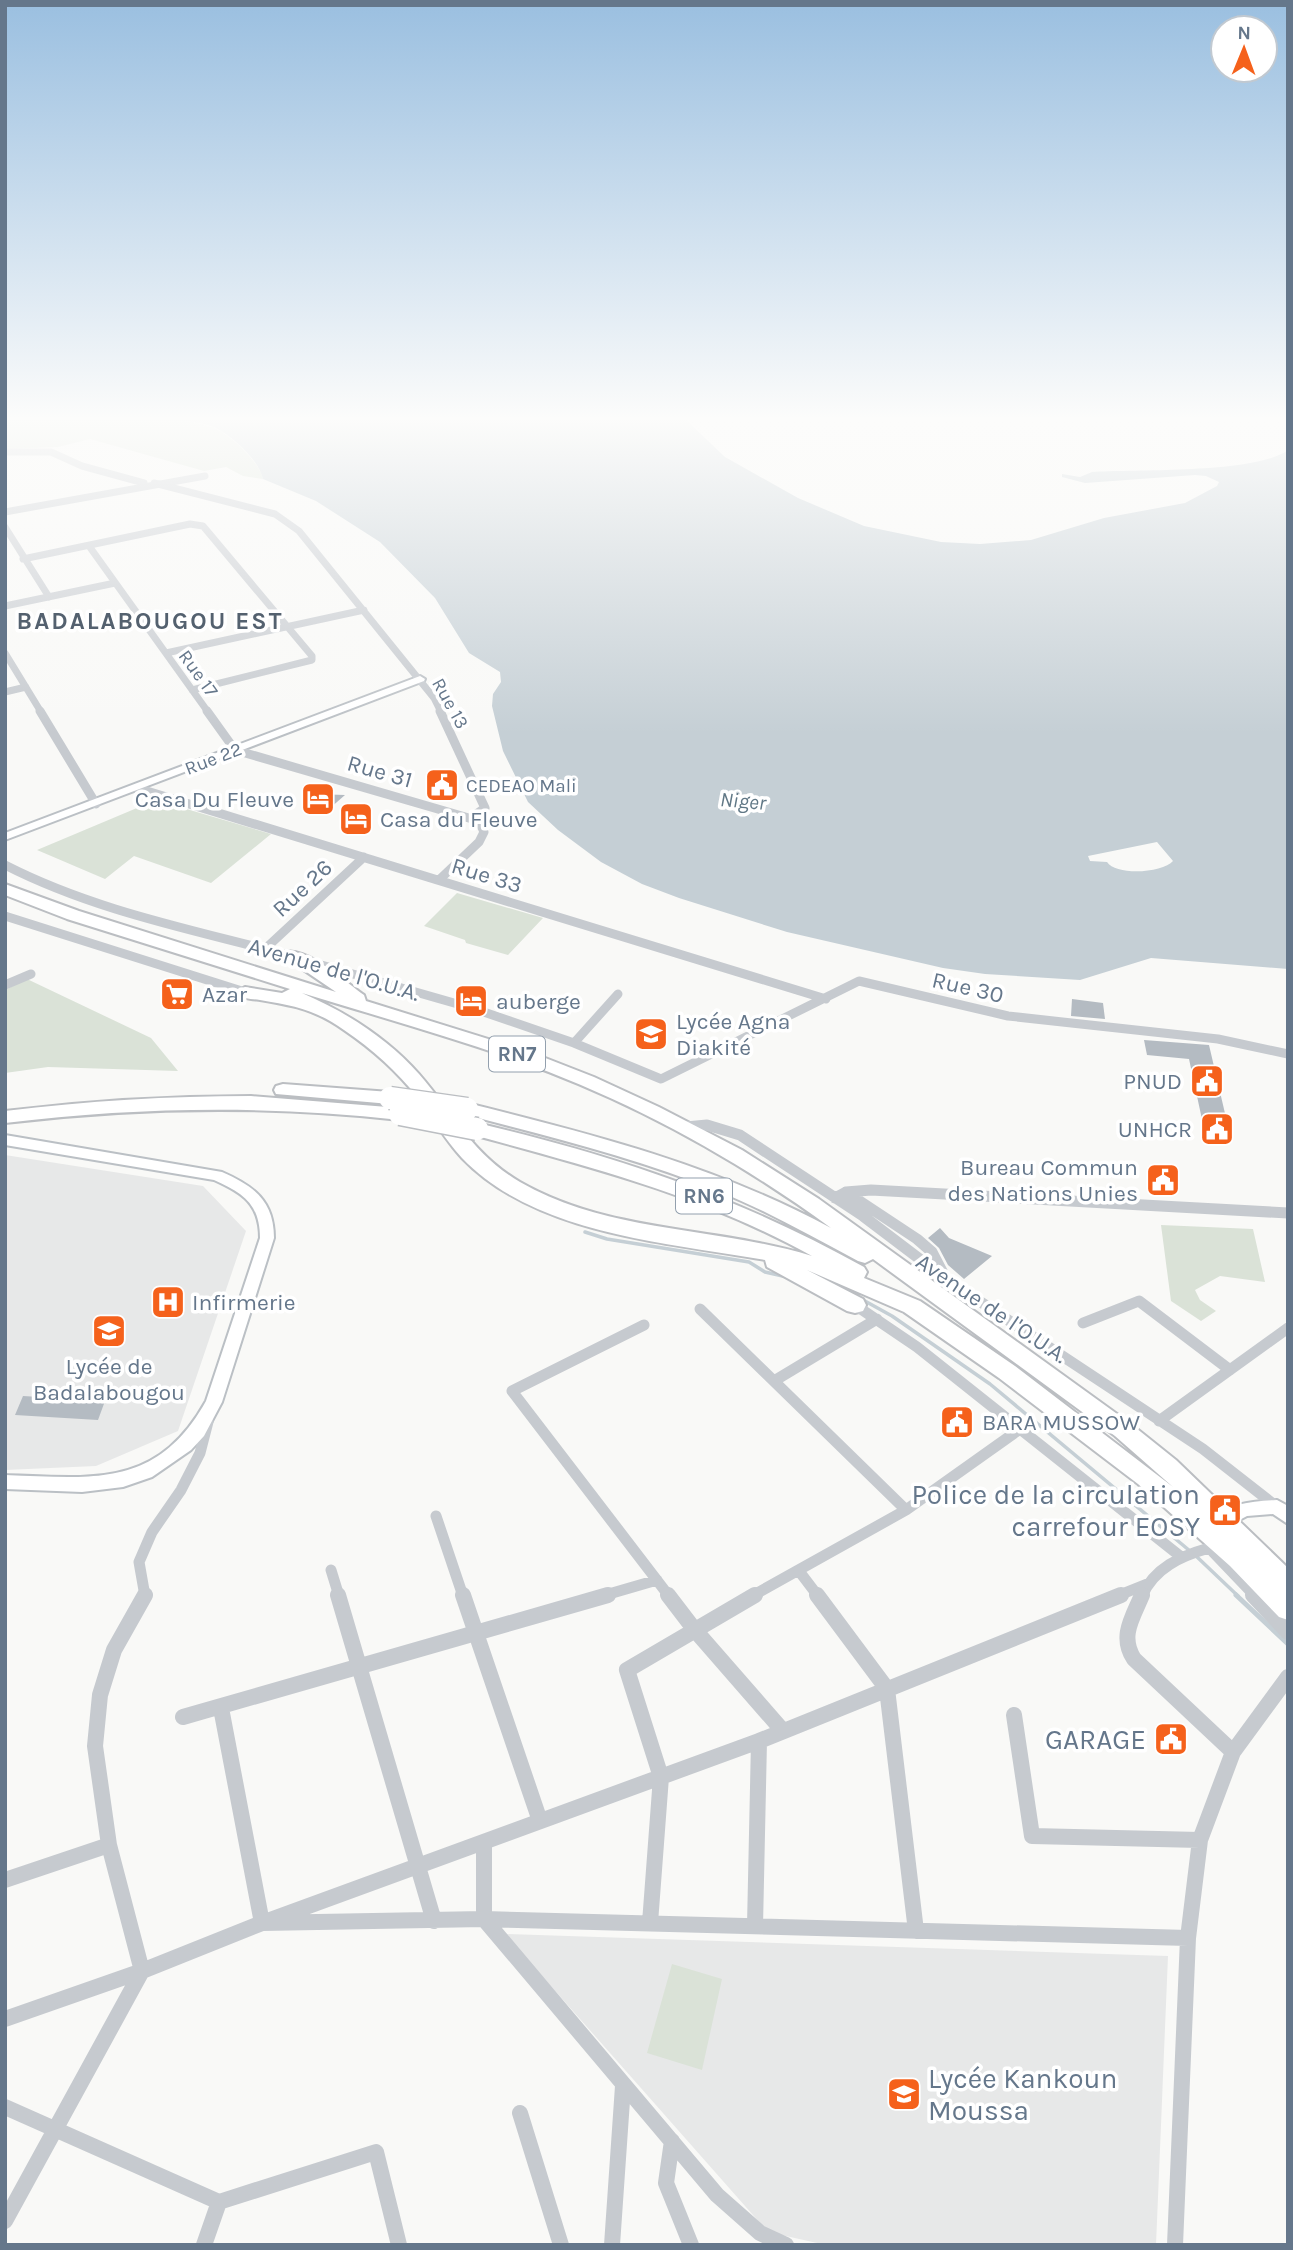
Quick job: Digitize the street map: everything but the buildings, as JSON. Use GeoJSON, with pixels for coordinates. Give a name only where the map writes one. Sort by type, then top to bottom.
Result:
{"type":"FeatureCollection","features":[{"type":"Feature","properties":{"kind":"highway","name":"RN7"},"geometry":{"type":"LineString","coordinates":[[5,889],[74,915],[523,1056],[586,1081],[686,1127],[811,1204],[919,1284]]}},
{"type":"Feature","properties":{"kind":"highway"},"geometry":{"type":"LineString","coordinates":[[5,901],[256,981],[313,1003],[361,1031],[423,1091],[474,1159],[505,1183],[535,1200],[599,1224],[635,1232],[741,1247],[814,1265],[912,1307]]}},
{"type":"Feature","properties":{"kind":"highway"},"geometry":{"type":"LineString","coordinates":[[292,956],[315,968],[367,1006]]}},
{"type":"Feature","properties":{"kind":"highway"},"geometry":{"type":"LineString","coordinates":[[245,992],[313,1003]]}},
{"type":"Feature","properties":{"kind":"highway"},"geometry":{"type":"LineString","coordinates":[[5,1105],[87,1094],[250,1088],[395,1106]]}},
{"type":"Feature","properties":{"kind":"highway"},"geometry":{"type":"LineString","coordinates":[[5,1117],[162,1101],[248,1101],[343,1107],[395,1106]]}},
{"type":"Feature","properties":{"kind":"highway","name":"RN6"},"geometry":{"type":"LineString","coordinates":[[395,1106],[467,1109],[564,1133],[690,1173],[762,1202],[919,1284]]}},
{"type":"Feature","properties":{"kind":"highway","name":"RN6"},"geometry":{"type":"LineString","coordinates":[[395,1106],[587,1155],[649,1175],[778,1227],[871,1280],[912,1307]]}},
{"type":"Feature","properties":{"kind":"highway"},"geometry":{"type":"LineString","coordinates":[[741,1247],[855,1304]]}},
{"type":"Feature","properties":{"kind":"highway","name":"Avenue de l'O.U.A."},"geometry":{"type":"LineString","coordinates":[[919,1284],[1123,1430],[1168,1467],[1213,1534],[1288,1584]]}},
{"type":"Feature","properties":{"kind":"highway","name":"Avenue de l'O.U.A."},"geometry":{"type":"LineString","coordinates":[[912,1307],[1007,1372],[1146,1477],[1213,1534],[1288,1609]]}},
{"type":"Feature","properties":{"kind":"street"},"geometry":{"type":"LineString","coordinates":[[23,559],[190,524],[203,526],[312,656],[309,662],[192,690]]}},
{"type":"Feature","properties":{"kind":"street","name":"Rue 13"},"geometry":{"type":"LineString","coordinates":[[289,524],[299,531],[434,698],[485,808],[471,817]]}},
{"type":"Feature","properties":{"kind":"street"},"geometry":{"type":"LineString","coordinates":[[5,527],[49,597]]}},
{"type":"Feature","properties":{"kind":"street","name":"Rue 17"},"geometry":{"type":"LineString","coordinates":[[89,546],[235,750]]}},
{"type":"Feature","properties":{"kind":"street"},"geometry":{"type":"LineString","coordinates":[[5,606],[115,583]]}},
{"type":"Feature","properties":{"kind":"street"},"geometry":{"type":"LineString","coordinates":[[166,653],[363,610]]}},
{"type":"Feature","properties":{"kind":"street"},"geometry":{"type":"LineString","coordinates":[[5,653],[96,804]]}},
{"type":"Feature","properties":{"kind":"street","name":"Rue 22"},"geometry":{"type":"LineString","coordinates":[[5,837],[421,679]]}},
{"type":"Feature","properties":{"kind":"street"},"geometry":{"type":"LineString","coordinates":[[5,692],[26,687]]}},
{"type":"Feature","properties":{"kind":"street","name":"Rue 31"},"geometry":{"type":"LineString","coordinates":[[235,750],[471,817]]}},
{"type":"Feature","properties":{"kind":"street","name":"Rue 33"},"geometry":{"type":"LineString","coordinates":[[137,788],[826,999]]}},
{"type":"Feature","properties":{"kind":"street"},"geometry":{"type":"LineString","coordinates":[[439,880],[479,842],[484,832],[483,827],[471,817]]}},
{"type":"Feature","properties":{"kind":"street","name":"Rue 26"},"geometry":{"type":"LineString","coordinates":[[265,948],[364,857]]}},
{"type":"Feature","properties":{"kind":"street","name":"Avenue de l'O.U.A."},"geometry":{"type":"LineString","coordinates":[[5,865],[71,897],[110,911],[265,948],[475,1009],[573,1043],[661,1079]]}},
{"type":"Feature","properties":{"kind":"street","name":"Avenue de l'O.U.A."},"geometry":{"type":"LineString","coordinates":[[5,916],[245,992]]}},
{"type":"Feature","properties":{"kind":"street"},"geometry":{"type":"LineString","coordinates":[[5,985],[31,974]]}},
{"type":"Feature","properties":{"kind":"street","name":"Rue 30"},"geometry":{"type":"LineString","coordinates":[[661,1079],[859,981],[1008,1016],[1219,1039],[1288,1054]]}},
{"type":"Feature","properties":{"kind":"street"},"geometry":{"type":"LineString","coordinates":[[573,1043],[618,994]]}},
{"type":"Feature","properties":{"kind":"street","name":"Avenue de l'O.U.A."},"geometry":{"type":"LineString","coordinates":[[686,1127],[707,1125],[740,1135],[841,1195],[946,1279],[1212,1457],[1282,1512]]}},
{"type":"Feature","properties":{"kind":"street"},"geometry":{"type":"LineString","coordinates":[[5,1140],[217,1176],[238,1185],[253,1196],[268,1222],[267,1238],[200,1453],[181,1490],[152,1532],[139,1562],[145,1596],[114,1650],[100,1695],[95,1746],[109,1845],[142,1971],[5,2221]]}},
{"type":"Feature","properties":{"kind":"street"},"geometry":{"type":"LineString","coordinates":[[841,1195],[871,1190],[1288,1213]]}},
{"type":"Feature","properties":{"kind":"street"},"geometry":{"type":"LineString","coordinates":[[1083,1323],[1139,1301],[1230,1370]]}},
{"type":"Feature","properties":{"kind":"street"},"geometry":{"type":"LineString","coordinates":[[855,1304],[917,1346],[1180,1556]]}},
{"type":"Feature","properties":{"kind":"street"},"geometry":{"type":"LineString","coordinates":[[700,1309],[906,1510]]}},
{"type":"Feature","properties":{"kind":"street"},"geometry":{"type":"LineString","coordinates":[[774,1381],[877,1320]]}},
{"type":"Feature","properties":{"kind":"street"},"geometry":{"type":"LineString","coordinates":[[644,1325],[512,1391],[694,1629],[783,1731]]}},
{"type":"Feature","properties":{"kind":"street"},"geometry":{"type":"LineString","coordinates":[[1160,1421],[1288,1328]]}},
{"type":"Feature","properties":{"kind":"street"},"geometry":{"type":"LineString","coordinates":[[5,1482],[82,1485],[123,1480],[146,1472],[185,1446],[198,1431],[214,1402]]}},
{"type":"Feature","properties":{"kind":"street"},"geometry":{"type":"LineString","coordinates":[[650,1923],[660,1777],[627,1670],[694,1629],[906,1510],[1020,1429]]}},
{"type":"Feature","properties":{"kind":"street"},"geometry":{"type":"LineString","coordinates":[[5,2019],[142,1971],[262,1923],[759,1741],[1147,1584],[1244,1509],[1282,1512]]}},
{"type":"Feature","properties":{"kind":"street"},"geometry":{"type":"LineString","coordinates":[[436,1516],[540,1821]]}},
{"type":"Feature","properties":{"kind":"street","name":"Avenue de l'O.U.A."},"geometry":{"type":"LineString","coordinates":[[1213,1534],[1288,1632]]}},
{"type":"Feature","properties":{"kind":"street"},"geometry":{"type":"LineString","coordinates":[[331,1570],[434,1921]]}},
{"type":"Feature","properties":{"kind":"street"},"geometry":{"type":"LineString","coordinates":[[799,1571],[887,1689],[916,1931]]}},
{"type":"Feature","properties":{"kind":"street"},"geometry":{"type":"LineString","coordinates":[[183,1717],[657,1580]]}},
{"type":"Feature","properties":{"kind":"street"},"geometry":{"type":"LineString","coordinates":[[1147,1584],[1125,1635],[1128,1650],[1233,1752]]}},
{"type":"Feature","properties":{"kind":"street"},"geometry":{"type":"LineString","coordinates":[[1175,2245],[1188,1938],[1200,1840],[1233,1752],[1288,1677]]}},
{"type":"Feature","properties":{"kind":"street"},"geometry":{"type":"LineString","coordinates":[[221,1708],[262,1923]]}},
{"type":"Feature","properties":{"kind":"street"},"geometry":{"type":"LineString","coordinates":[[1014,1715],[1032,1836],[1200,1840]]}},
{"type":"Feature","properties":{"kind":"street"},"geometry":{"type":"LineString","coordinates":[[755,1926],[759,1741]]}},
{"type":"Feature","properties":{"kind":"street"},"geometry":{"type":"LineString","coordinates":[[484,1842],[484,1919],[717,2195],[760,2233],[786,2245]]}},
{"type":"Feature","properties":{"kind":"street"},"geometry":{"type":"LineString","coordinates":[[5,1880],[109,1845]]}},
{"type":"Feature","properties":{"kind":"street"},"geometry":{"type":"LineString","coordinates":[[262,1923],[484,1919],[1188,1938]]}},
{"type":"Feature","properties":{"kind":"street"},"geometry":{"type":"LineString","coordinates":[[612,2245],[623,2086]]}},
{"type":"Feature","properties":{"kind":"street"},"geometry":{"type":"LineString","coordinates":[[5,2107],[219,2202],[376,2152],[399,2245]]}},
{"type":"Feature","properties":{"kind":"street"},"geometry":{"type":"LineString","coordinates":[[520,2113],[561,2245]]}},
{"type":"Feature","properties":{"kind":"street"},"geometry":{"type":"LineString","coordinates":[[672,2141],[666,2183],[691,2245]]}},
{"type":"Feature","properties":{"kind":"street"},"geometry":{"type":"LineString","coordinates":[[204,2245],[219,2202]]}},
{"type":"Feature","properties":{"kind":"shaded area"},"geometry":{"type":"Polygon","coordinates":[[[156,800],[271,834],[211,883],[134,856],[105,879],[37,850],[156,800]]]}},
{"type":"Feature","properties":{"kind":"shaded area"},"geometry":{"type":"Polygon","coordinates":[[[457,893],[543,918],[508,955],[466,943],[465,940],[424,926],[457,893]]]}},
{"type":"Feature","properties":{"kind":"shaded area"},"geometry":{"type":"Polygon","coordinates":[[[27,979],[151,1038],[178,1071],[48,1067],[5,1073],[5,990],[27,979]]]}},
{"type":"Feature","properties":{"kind":"shaded area","name":"Lycée de Badalabougou"},"geometry":{"type":"Polygon","coordinates":[[[5,1155],[203,1186],[246,1231],[178,1431],[96,1466],[5,1470],[5,1155]]]}},
{"type":"Feature","properties":{"kind":"shaded area"},"geometry":{"type":"Polygon","coordinates":[[[1161,1225],[1253,1229],[1265,1282],[1220,1276],[1195,1290],[1200,1300],[1216,1311],[1201,1321],[1171,1301],[1161,1225]]]}},
{"type":"Feature","properties":{"kind":"shaded area","name":"Lycée Kankoun Moussa"},"geometry":{"type":"Polygon","coordinates":[[[505,1934],[1168,1956],[1156,2245],[826,2245],[768,2232],[505,1934]]]}},
{"type":"Feature","properties":{"kind":"shaded area"},"geometry":{"type":"Polygon","coordinates":[[[672,1964],[722,1979],[702,2070],[647,2053],[672,1964]]]}},
{"type":"Feature","properties":{"kind":"water","name":"Niger"},"geometry":{"type":"Polygon","coordinates":[[[352,524],[859,524],[941,542],[980,544],[1031,540],[1084,524],[1288,524],[1288,969],[1151,958],[1080,980],[985,974],[943,968],[787,932],[642,884],[601,862],[558,830],[528,802],[503,751],[492,706],[493,694],[501,682],[500,672],[469,653],[435,598],[380,542],[352,524]],[[1157,842],[1088,856],[1090,861],[1107,862],[1129,871],[1150,870],[1173,861],[1157,842]]]}},
{"type":"Feature","properties":{"kind":"waterway"},"geometry":{"type":"LineString","coordinates":[[585,1232],[607,1239],[749,1262],[765,1272],[787,1277]]}},
{"type":"Feature","properties":{"kind":"waterway"},"geometry":{"type":"LineString","coordinates":[[845,1290],[892,1316],[990,1384],[1190,1551]]}},
{"type":"Feature","properties":{"kind":"waterway"},"geometry":{"type":"LineString","coordinates":[[1196,1556],[1238,1596]]}},
{"type":"Feature","properties":{"kind":"waterway"},"geometry":{"type":"LineString","coordinates":[[1236,1595],[1288,1644]]}},
{"type":"Feature","properties":{"kind":"place","name":"CEDEAO Mali"},"geometry":{"type":"Point","coordinates":[442,785]}},
{"type":"Feature","properties":{"kind":"place","name":"Casa Du Fleuve"},"geometry":{"type":"Point","coordinates":[318,799]}},
{"type":"Feature","properties":{"kind":"place","name":"Casa du Fleuve"},"geometry":{"type":"Point","coordinates":[356,819]}},
{"type":"Feature","properties":{"kind":"place","name":"Azar"},"geometry":{"type":"Point","coordinates":[177,994]}},
{"type":"Feature","properties":{"kind":"place","name":"auberge"},"geometry":{"type":"Point","coordinates":[471,1001]}},
{"type":"Feature","properties":{"kind":"place","name":"Lycée Agna Diakité"},"geometry":{"type":"Point","coordinates":[651,1034]}},
{"type":"Feature","properties":{"kind":"place","name":"PNUD"},"geometry":{"type":"Point","coordinates":[1207,1081]}},
{"type":"Feature","properties":{"kind":"place","name":"UNHCR"},"geometry":{"type":"Point","coordinates":[1217,1129]}},
{"type":"Feature","properties":{"kind":"place","name":"Bureau Commun des Nations Unies"},"geometry":{"type":"Point","coordinates":[1163,1180]}},
{"type":"Feature","properties":{"kind":"place","name":"Infirmerie"},"geometry":{"type":"Point","coordinates":[168,1302]}},
{"type":"Feature","properties":{"kind":"place","name":"Lycée de Badalabougou"},"geometry":{"type":"Point","coordinates":[109,1331]}},
{"type":"Feature","properties":{"kind":"place","name":"BARA MUSSOW"},"geometry":{"type":"Point","coordinates":[957,1422]}},
{"type":"Feature","properties":{"kind":"place","name":"Police de la circulation carrefour EOSY"},"geometry":{"type":"Point","coordinates":[1225,1510]}},
{"type":"Feature","properties":{"kind":"place","name":"GARAGE"},"geometry":{"type":"Point","coordinates":[1171,1739]}},
{"type":"Feature","properties":{"kind":"place","name":"Lycée Kankoun Moussa"},"geometry":{"type":"Point","coordinates":[904,2094]}},
{"type":"Feature","properties":{"kind":"district","name":"BADALABOUGOU EST"},"geometry":{"type":"Point","coordinates":[150,621]}}]}
